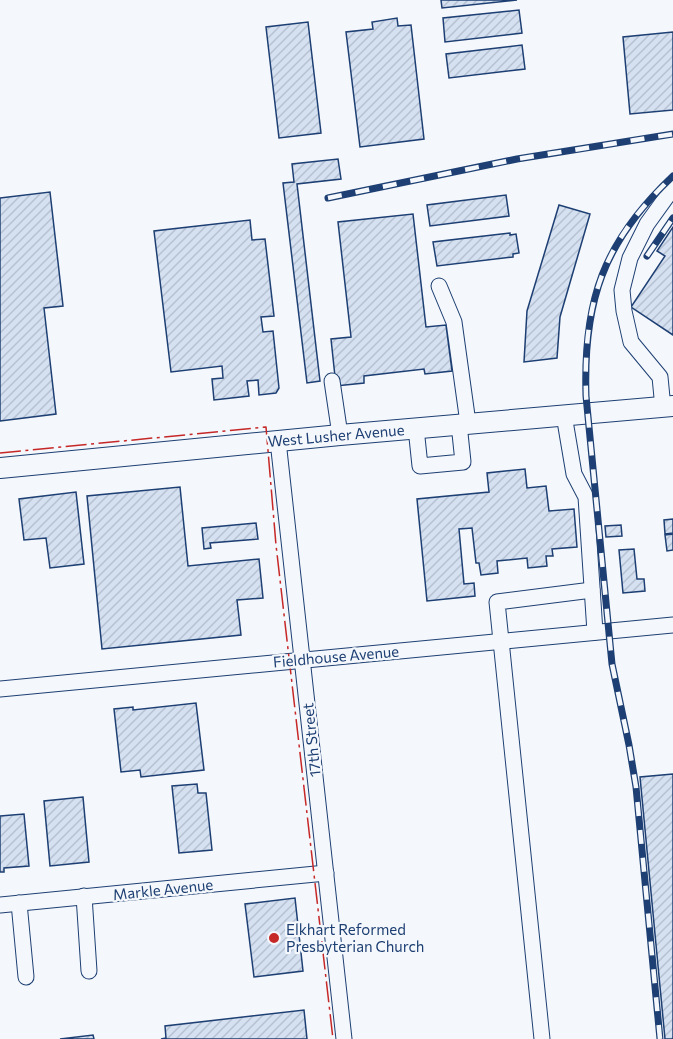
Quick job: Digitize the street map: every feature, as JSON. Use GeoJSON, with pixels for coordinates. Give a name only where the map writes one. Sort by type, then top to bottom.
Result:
{"type":"FeatureCollection","features":[{"type":"Feature","properties":{"kind":"main road","name":"West Lusher Avenue"},"geometry":{"type":"LineString","coordinates":[[0,468],[416,428],[668,407]]}},
{"type":"Feature","properties":{"kind":"street"},"geometry":{"type":"LineString","coordinates":[[668,407],[667,376],[631,342],[622,290],[630,258],[647,224],[673,189]]}},
{"type":"Feature","properties":{"kind":"street"},"geometry":{"type":"LineString","coordinates":[[416,428],[420,466],[463,462],[464,424],[454,322],[439,286]]}},
{"type":"Feature","properties":{"kind":"street"},"geometry":{"type":"LineString","coordinates":[[332,381],[340,435]]}},
{"type":"Feature","properties":{"kind":"street"},"geometry":{"type":"LineString","coordinates":[[564,415],[574,474],[586,497],[595,632]]}},
{"type":"Feature","properties":{"kind":"street","name":"17th Street"},"geometry":{"type":"LineString","coordinates":[[278,441],[344,1039]]}},
{"type":"Feature","properties":{"kind":"street"},"geometry":{"type":"LineString","coordinates":[[542,1039],[497,602],[592,590]]}},
{"type":"Feature","properties":{"kind":"street","name":"Fieldhouse Avenue"},"geometry":{"type":"LineString","coordinates":[[0,689],[673,625]]}},
{"type":"Feature","properties":{"kind":"street","name":"Markle Avenue"},"geometry":{"type":"LineString","coordinates":[[0,905],[326,873]]}},
{"type":"Feature","properties":{"kind":"street"},"geometry":{"type":"LineString","coordinates":[[84,896],[89,971]]}},
{"type":"Feature","properties":{"kind":"street"},"geometry":{"type":"LineString","coordinates":[[19,903],[26,977]]}},
{"type":"Feature","properties":{"kind":"building"},"geometry":{"type":"Polygon","coordinates":[[[441,0],[517,0],[442,8],[441,0]]]}},
{"type":"Feature","properties":{"kind":"building"},"geometry":{"type":"Polygon","coordinates":[[[519,10],[522,33],[445,42],[443,18],[519,10]]]}},
{"type":"Feature","properties":{"kind":"building"},"geometry":{"type":"Polygon","coordinates":[[[397,18],[398,26],[411,25],[424,139],[360,147],[346,32],[373,29],[372,22],[397,18]]]}},
{"type":"Feature","properties":{"kind":"building"},"geometry":{"type":"Polygon","coordinates":[[[308,22],[321,133],[279,138],[266,27],[308,22]]]}},
{"type":"Feature","properties":{"kind":"building"},"geometry":{"type":"Polygon","coordinates":[[[673,32],[673,110],[630,114],[623,37],[673,32]]]}},
{"type":"Feature","properties":{"kind":"building"},"geometry":{"type":"Polygon","coordinates":[[[522,45],[525,69],[449,78],[446,54],[522,45]]]}},
{"type":"Feature","properties":{"kind":"building"},"geometry":{"type":"Polygon","coordinates":[[[338,159],[341,179],[297,184],[320,381],[307,383],[283,183],[294,182],[292,164],[338,159]]]}},
{"type":"Feature","properties":{"kind":"building"},"geometry":{"type":"Polygon","coordinates":[[[50,192],[63,306],[44,308],[56,414],[0,421],[0,198],[50,192]]]}},
{"type":"Feature","properties":{"kind":"building"},"geometry":{"type":"Polygon","coordinates":[[[506,195],[509,216],[430,226],[427,205],[506,195]]]}},
{"type":"Feature","properties":{"kind":"building"},"geometry":{"type":"Polygon","coordinates":[[[559,205],[590,214],[560,317],[557,358],[524,362],[527,311],[559,205]]]}},
{"type":"Feature","properties":{"kind":"building"},"geometry":{"type":"Polygon","coordinates":[[[413,214],[426,327],[446,325],[452,371],[425,374],[424,369],[364,376],[364,383],[336,386],[331,339],[351,337],[338,222],[413,214]]]}},
{"type":"Feature","properties":{"kind":"building"},"geometry":{"type":"Polygon","coordinates":[[[250,220],[252,240],[265,239],[274,316],[261,317],[263,332],[273,331],[279,388],[276,393],[259,395],[258,380],[247,381],[249,396],[214,400],[212,379],[223,378],[222,366],[171,372],[154,231],[250,220]]]}},
{"type":"Feature","properties":{"kind":"building"},"geometry":{"type":"Polygon","coordinates":[[[673,227],[673,335],[631,307],[665,256],[657,251],[673,227]]]}},
{"type":"Feature","properties":{"kind":"building"},"geometry":{"type":"Polygon","coordinates":[[[510,233],[510,235],[516,234],[519,253],[513,254],[513,257],[437,266],[433,242],[510,233]]]}},
{"type":"Feature","properties":{"kind":"building"},"geometry":{"type":"Polygon","coordinates":[[[525,469],[527,488],[546,486],[549,511],[574,509],[577,547],[552,549],[553,556],[546,556],[547,566],[528,568],[527,558],[497,561],[498,573],[481,575],[479,563],[476,563],[472,528],[459,529],[464,584],[474,583],[475,596],[427,601],[417,499],[489,492],[487,473],[525,469]]]}},
{"type":"Feature","properties":{"kind":"building"},"geometry":{"type":"Polygon","coordinates":[[[180,487],[188,566],[259,559],[263,598],[237,600],[241,635],[102,649],[87,496],[180,487]]]}},
{"type":"Feature","properties":{"kind":"building"},"geometry":{"type":"Polygon","coordinates":[[[76,492],[84,564],[50,568],[46,538],[24,540],[19,499],[76,492]]]}},
{"type":"Feature","properties":{"kind":"building"},"geometry":{"type":"Polygon","coordinates":[[[673,519],[673,533],[665,534],[664,520],[673,519]]]}},
{"type":"Feature","properties":{"kind":"building"},"geometry":{"type":"Polygon","coordinates":[[[256,523],[258,539],[210,543],[211,548],[204,549],[202,528],[256,523]]]}},
{"type":"Feature","properties":{"kind":"building"},"geometry":{"type":"Polygon","coordinates":[[[621,525],[622,536],[606,537],[605,526],[621,525]]]}},
{"type":"Feature","properties":{"kind":"building"},"geometry":{"type":"Polygon","coordinates":[[[673,534],[673,550],[667,551],[665,535],[673,534]]]}},
{"type":"Feature","properties":{"kind":"building"},"geometry":{"type":"Polygon","coordinates":[[[634,549],[637,579],[644,579],[645,591],[623,593],[619,550],[634,549]]]}},
{"type":"Feature","properties":{"kind":"building"},"geometry":{"type":"Polygon","coordinates":[[[196,703],[204,770],[141,777],[140,770],[121,772],[114,709],[133,707],[133,710],[196,703]]]}},
{"type":"Feature","properties":{"kind":"building"},"geometry":{"type":"Polygon","coordinates":[[[673,774],[673,1039],[665,1039],[640,777],[673,774]]]}},
{"type":"Feature","properties":{"kind":"building"},"geometry":{"type":"Polygon","coordinates":[[[197,784],[198,793],[206,793],[212,850],[179,853],[172,786],[197,784]]]}},
{"type":"Feature","properties":{"kind":"building"},"geometry":{"type":"Polygon","coordinates":[[[83,797],[89,862],[50,866],[44,801],[83,797]]]}},
{"type":"Feature","properties":{"kind":"building"},"geometry":{"type":"Polygon","coordinates":[[[24,814],[29,866],[4,868],[4,872],[0,872],[0,816],[24,814]]]}},
{"type":"Feature","properties":{"kind":"building","name":"Elkhart Reformed Presbyterian Church"},"geometry":{"type":"Polygon","coordinates":[[[295,898],[303,971],[254,977],[245,904],[295,898]]]}},
{"type":"Feature","properties":{"kind":"building"},"geometry":{"type":"Polygon","coordinates":[[[304,1010],[307,1039],[161,1039],[166,1038],[165,1026],[304,1010]]]}},
{"type":"Feature","properties":{"kind":"building"},"geometry":{"type":"Polygon","coordinates":[[[93,1035],[94,1039],[60,1039],[93,1035]]]}},
{"type":"Feature","properties":{"kind":"railway"},"geometry":{"type":"LineString","coordinates":[[328,198],[517,159],[673,134]]}},
{"type":"Feature","properties":{"kind":"railway"},"geometry":{"type":"LineString","coordinates":[[660,1039],[636,787],[612,664],[586,396],[586,362],[588,331],[602,275],[629,225],[673,176]]}},
{"type":"Feature","properties":{"kind":"railway"},"geometry":{"type":"LineString","coordinates":[[647,256],[673,218]]}},
{"type":"Feature","properties":{"kind":"power"},"geometry":{"type":"LineString","coordinates":[[0,453],[266,427],[276,545],[333,1039]]}},
{"type":"Feature","properties":{"kind":"place","name":"Elkhart Reformed Presbyterian Church"},"geometry":{"type":"Point","coordinates":[274,938]}}]}
